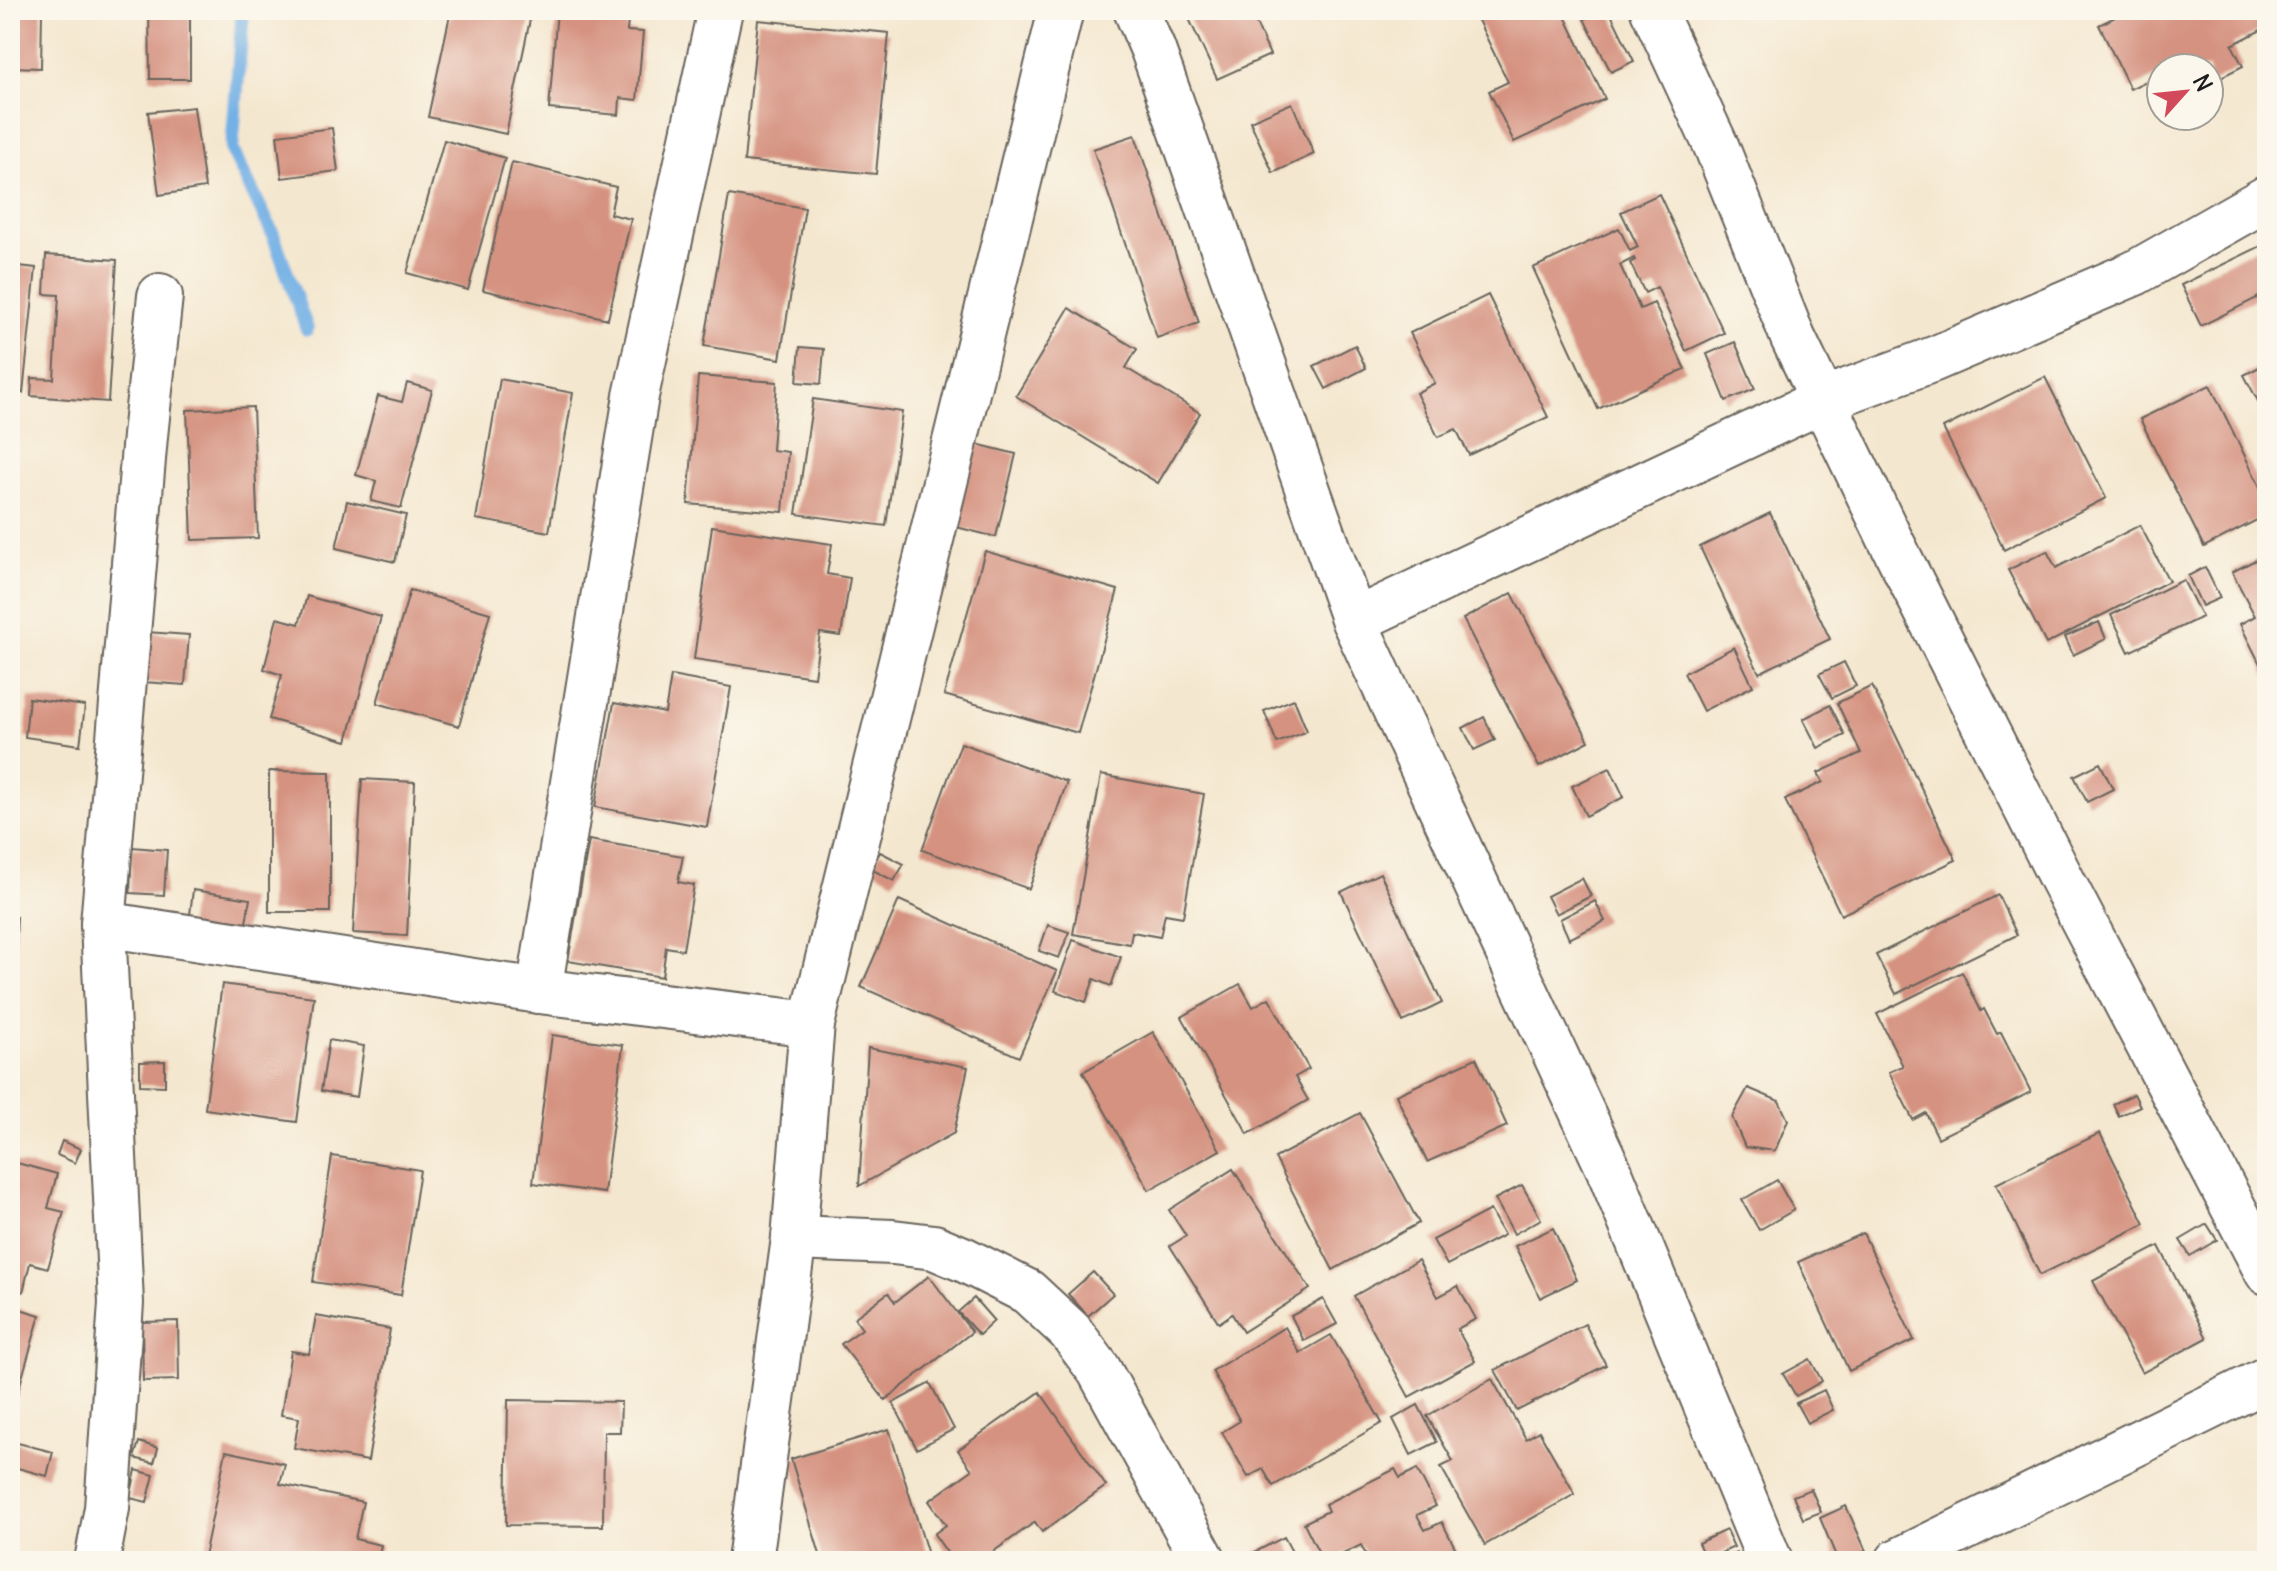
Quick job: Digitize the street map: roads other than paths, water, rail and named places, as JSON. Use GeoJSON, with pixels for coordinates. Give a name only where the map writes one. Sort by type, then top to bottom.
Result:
{"type":"FeatureCollection","features":[{"type":"Feature","properties":{"kind":"street"},"geometry":{"type":"LineString","coordinates":[[539,991],[636,396],[720,10]]}},
{"type":"Feature","properties":{"kind":"street"},"geometry":{"type":"LineString","coordinates":[[750,1561],[794,1238],[812,1024],[1061,10]]}},
{"type":"Feature","properties":{"kind":"street"},"geometry":{"type":"LineString","coordinates":[[1136,10],[1153,50],[1354,621],[1609,1170],[1770,1561]]}},
{"type":"Feature","properties":{"kind":"street"},"geometry":{"type":"LineString","coordinates":[[1653,10],[1717,148],[1793,338],[1889,537],[2055,866],[2267,1272]]}},
{"type":"Feature","properties":{"kind":"street"},"geometry":{"type":"LineString","coordinates":[[1354,621],[1823,400],[1934,359],[2135,273],[2267,198]]}},
{"type":"Feature","properties":{"kind":"street"},"geometry":{"type":"LineString","coordinates":[[97,1561],[107,1508],[121,1303],[103,924],[160,296]]}},
{"type":"Feature","properties":{"kind":"street"},"geometry":{"type":"LineString","coordinates":[[103,924],[539,991],[812,1024]]}},
{"type":"Feature","properties":{"kind":"street"},"geometry":{"type":"LineString","coordinates":[[794,1238],[934,1247],[1028,1292],[1070,1331],[1099,1370],[1204,1561]]}},
{"type":"Feature","properties":{"kind":"street"},"geometry":{"type":"LineString","coordinates":[[1898,1561],[2267,1379]]}},
{"type":"Feature","properties":{"kind":"waterway"},"geometry":{"type":"LineString","coordinates":[[243,10],[232,150],[273,234],[307,329]]}}]}
